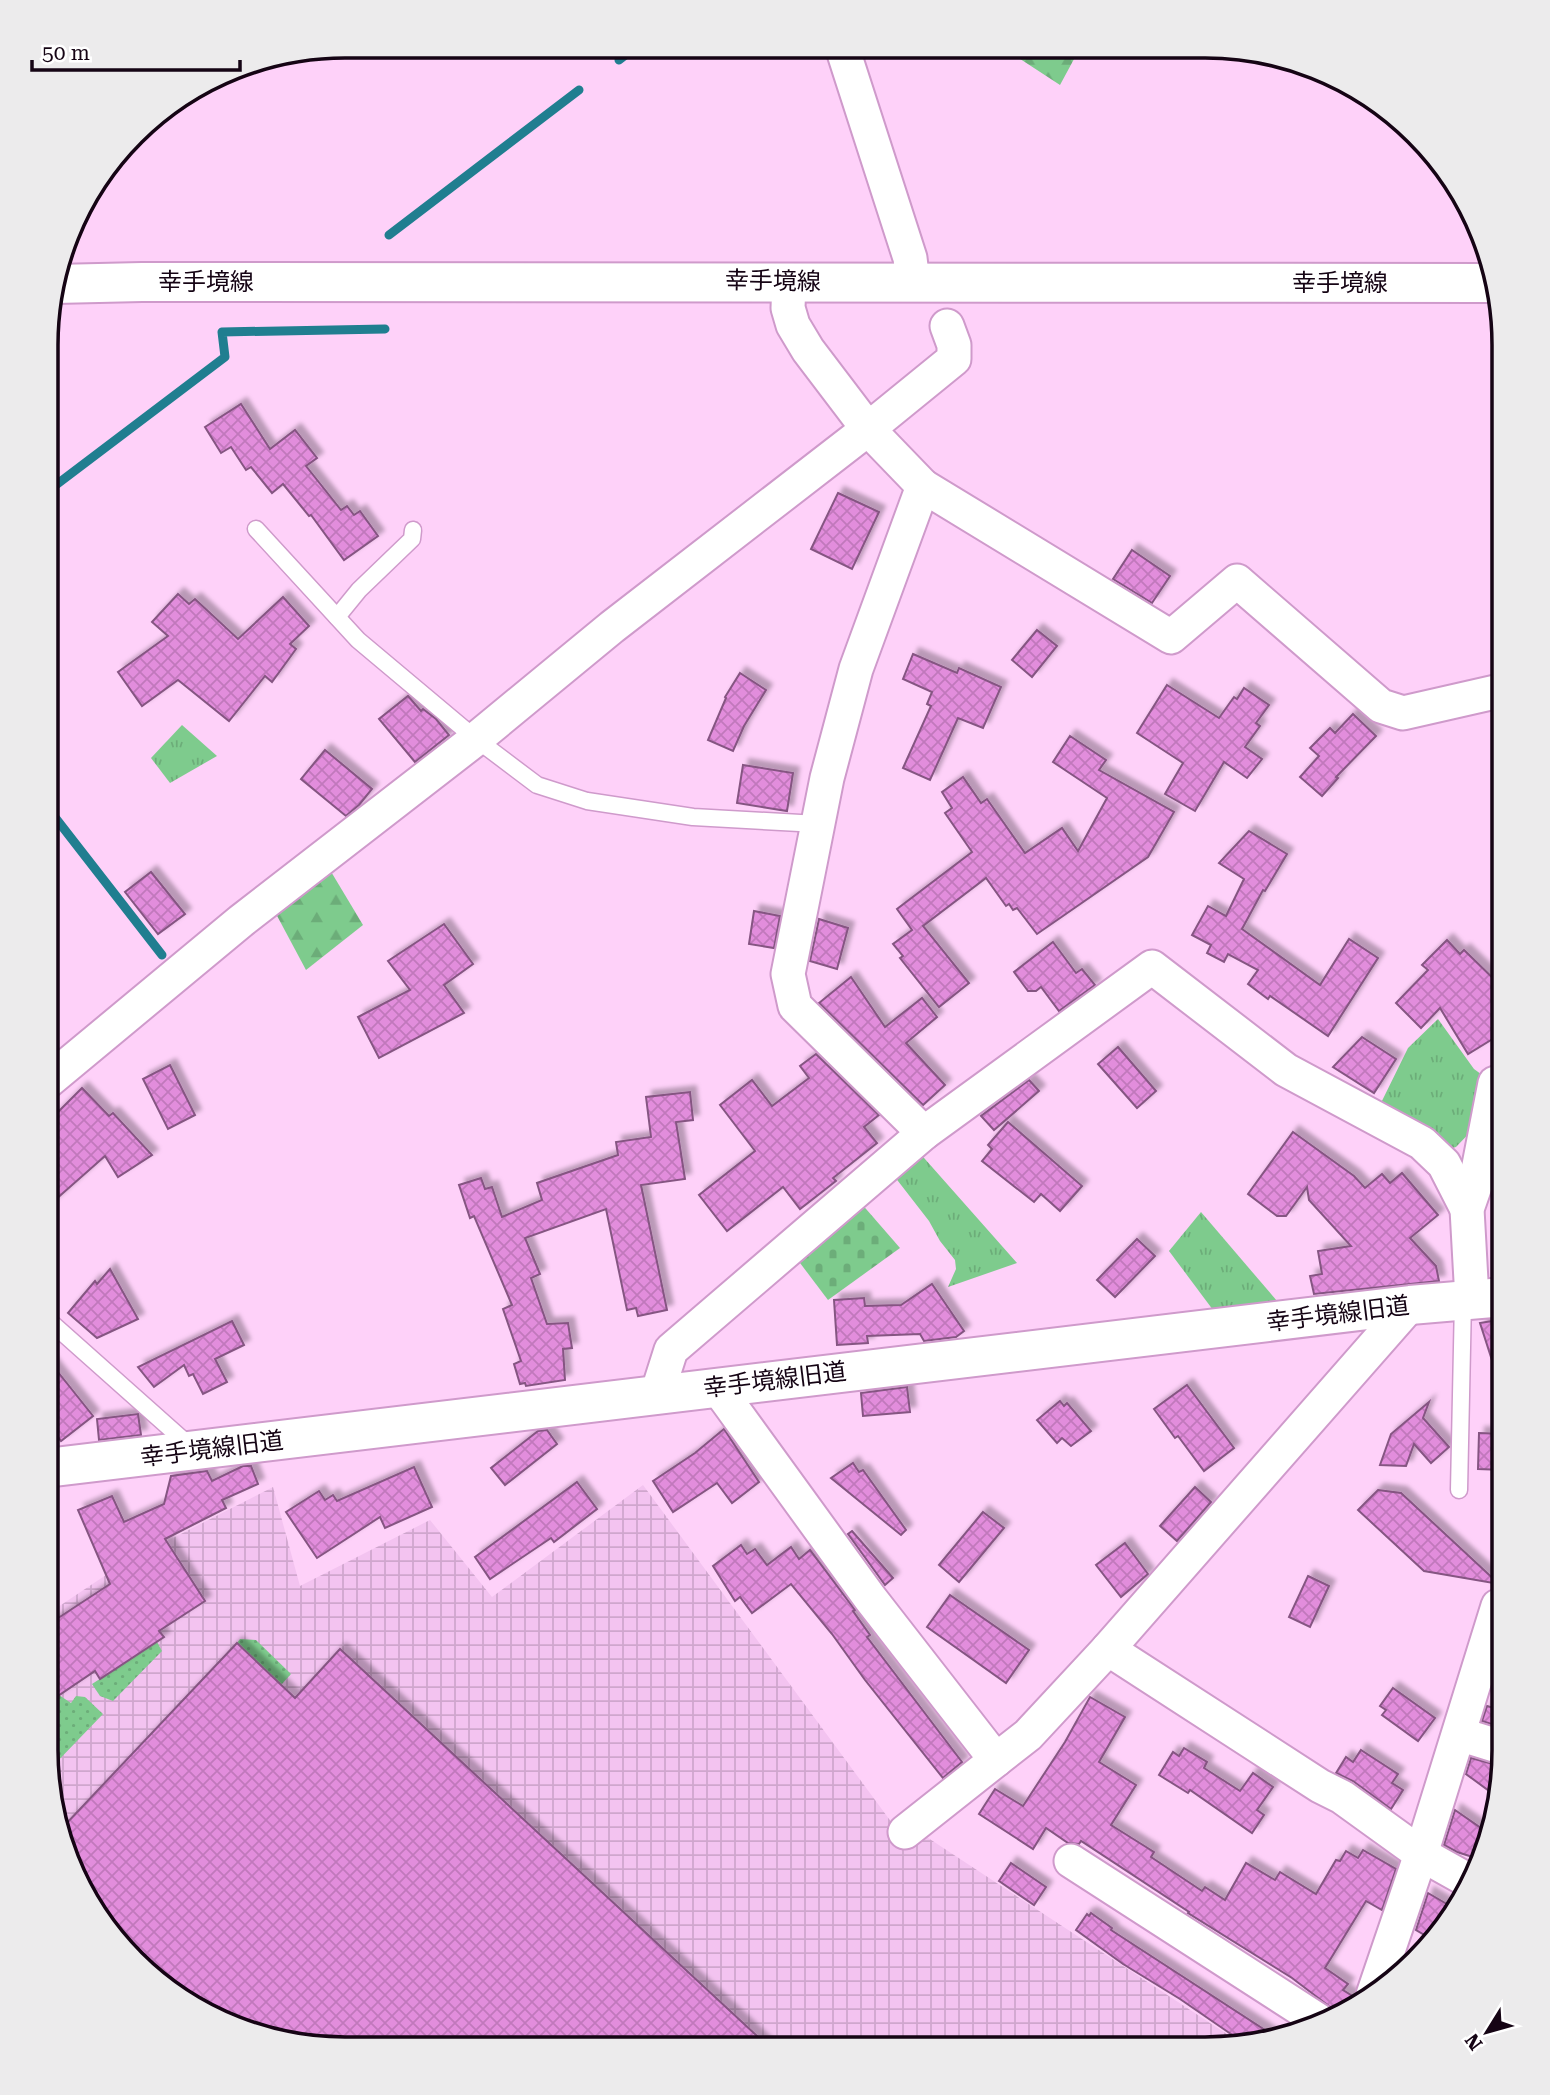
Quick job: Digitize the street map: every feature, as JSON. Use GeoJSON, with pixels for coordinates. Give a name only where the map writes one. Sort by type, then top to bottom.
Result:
{"type":"FeatureCollection","features":[{"type":"Feature","properties":{"kind":"main road","name":"幸手境線"},"geometry":{"type":"LineString","coordinates":[[64,284],[789,281],[1485,283]]}},
{"type":"Feature","properties":{"kind":"main road","name":"幸手境線旧道"},"geometry":{"type":"LineString","coordinates":[[58,1467],[1410,1305],[1480,1299]]}},
{"type":"Feature","properties":{"kind":"street"},"geometry":{"type":"LineString","coordinates":[[846,58],[910,258],[913,283]]}},
{"type":"Feature","properties":{"kind":"street"},"geometry":{"type":"LineString","coordinates":[[789,281],[788,308],[793,325],[808,351],[867,429],[923,486],[1171,636],[1237,581],[1381,706],[1403,713],[1492,693]]}},
{"type":"Feature","properties":{"kind":"street"},"geometry":{"type":"LineString","coordinates":[[58,1073],[241,921],[476,739],[612,626],[954,359],[954,345],[947,326]]}},
{"type":"Feature","properties":{"kind":"street"},"geometry":{"type":"LineString","coordinates":[[923,486],[856,669],[827,778],[788,974],[795,1006],[924,1133]]}},
{"type":"Feature","properties":{"kind":"street"},"geometry":{"type":"LineString","coordinates":[[657,1394],[671,1350],[924,1133],[1152,967],[1286,1070],[1422,1143],[1444,1164],[1467,1209],[1480,1299]]}},
{"type":"Feature","properties":{"kind":"street"},"geometry":{"type":"LineString","coordinates":[[1467,1209],[1475,1186],[1492,1094]]}},
{"type":"Feature","properties":{"kind":"street"},"geometry":{"type":"LineString","coordinates":[[905,1832],[1028,1735],[1108,1649],[1410,1305]]}},
{"type":"Feature","properties":{"kind":"street"},"geometry":{"type":"LineString","coordinates":[[717,1387],[870,1598],[996,1760]]}},
{"type":"Feature","properties":{"kind":"street"},"geometry":{"type":"LineString","coordinates":[[1379,1979],[1422,1854],[1492,1626]]}},
{"type":"Feature","properties":{"kind":"street"},"geometry":{"type":"LineString","coordinates":[[1108,1649],[1320,1786],[1342,1797],[1422,1854],[1463,1877]]}},
{"type":"Feature","properties":{"kind":"street"},"geometry":{"type":"LineString","coordinates":[[1459,1734],[1492,1744]]}},
{"type":"Feature","properties":{"kind":"street"},"geometry":{"type":"LineString","coordinates":[[1071,1861],[1312,2016]]}},
{"type":"Feature","properties":{"kind":"lane"},"geometry":{"type":"LineString","coordinates":[[256,529],[358,640],[476,739],[537,785],[587,801],[693,817],[818,824]]}},
{"type":"Feature","properties":{"kind":"lane"},"geometry":{"type":"LineString","coordinates":[[337,617],[359,590],[412,539],[413,530]]}},
{"type":"Feature","properties":{"kind":"lane"},"geometry":{"type":"LineString","coordinates":[[1459,1490],[1480,1299]]}},
{"type":"Feature","properties":{"kind":"lane"},"geometry":{"type":"LineString","coordinates":[[58,1329],[195,1451]]}},
{"type":"Feature","properties":{"kind":"shaded area"},"geometry":{"type":"Polygon","coordinates":[[[643,1485],[906,1842],[919,1832],[1230,2036],[326,2037],[267,2026],[155,1966],[129,1940],[96,1894],[73,1843],[68,1825],[58,1769],[58,1607],[124,1563],[273,1487],[300,1586],[430,1520],[492,1597],[643,1485]]]}},
{"type":"Feature","properties":{"kind":"green space"},"geometry":{"type":"Polygon","coordinates":[[[1019,58],[1075,58],[1060,85],[1019,58]]]}},
{"type":"Feature","properties":{"kind":"green space"},"geometry":{"type":"Polygon","coordinates":[[[182,725],[217,756],[170,783],[151,758],[182,725]]]}},
{"type":"Feature","properties":{"kind":"green space"},"geometry":{"type":"Polygon","coordinates":[[[330,870],[363,925],[306,970],[275,912],[330,870]]]}},
{"type":"Feature","properties":{"kind":"green space"},"geometry":{"type":"Polygon","coordinates":[[[1438,1019],[1474,1069],[1485,1077],[1480,1122],[1456,1147],[1449,1149],[1378,1109],[1408,1048],[1438,1019]]]}},
{"type":"Feature","properties":{"kind":"green space"},"geometry":{"type":"Polygon","coordinates":[[[917,1150],[1017,1263],[948,1287],[956,1269],[955,1260],[891,1172],[917,1150]]]}},
{"type":"Feature","properties":{"kind":"green space"},"geometry":{"type":"Polygon","coordinates":[[[860,1202],[900,1248],[828,1300],[794,1255],[860,1202]]]}},
{"type":"Feature","properties":{"kind":"green space"},"geometry":{"type":"Polygon","coordinates":[[[1201,1212],[1283,1308],[1216,1314],[1169,1251],[1201,1212]]]}},
{"type":"Feature","properties":{"kind":"green space"},"geometry":{"type":"Polygon","coordinates":[[[240,1639],[256,1640],[291,1674],[281,1685],[237,1643],[240,1639]]]}},
{"type":"Feature","properties":{"kind":"green space"},"geometry":{"type":"Polygon","coordinates":[[[157,1642],[162,1651],[113,1701],[100,1696],[92,1684],[157,1642]]]}},
{"type":"Feature","properties":{"kind":"green space"},"geometry":{"type":"Polygon","coordinates":[[[58,1696],[71,1703],[76,1696],[85,1697],[103,1714],[58,1761],[58,1750],[58,1696]]]}},
{"type":"Feature","properties":{"kind":"building"},"geometry":{"type":"Polygon","coordinates":[[[241,404],[270,449],[295,430],[317,458],[306,466],[341,510],[347,506],[354,515],[360,511],[378,536],[344,560],[311,515],[309,516],[283,484],[272,493],[251,467],[246,470],[231,447],[221,453],[205,427],[241,404]]]}},
{"type":"Feature","properties":{"kind":"building"},"geometry":{"type":"Polygon","coordinates":[[[838,493],[879,512],[852,569],[811,549],[838,493]]]}},
{"type":"Feature","properties":{"kind":"building"},"geometry":{"type":"Polygon","coordinates":[[[1132,550],[1170,576],[1152,603],[1113,579],[1132,550]]]}},
{"type":"Feature","properties":{"kind":"building"},"geometry":{"type":"Polygon","coordinates":[[[178,594],[189,604],[195,599],[238,639],[283,597],[309,626],[290,644],[296,649],[272,682],[265,676],[229,721],[178,680],[142,706],[118,672],[168,636],[152,622],[178,594]]]}},
{"type":"Feature","properties":{"kind":"building"},"geometry":{"type":"Polygon","coordinates":[[[1037,630],[1057,646],[1032,677],[1012,660],[1037,630]]]}},
{"type":"Feature","properties":{"kind":"building"},"geometry":{"type":"Polygon","coordinates":[[[913,654],[957,673],[959,668],[1001,687],[983,728],[958,718],[930,780],[903,768],[931,706],[927,704],[932,692],[903,679],[913,654]]]}},
{"type":"Feature","properties":{"kind":"building"},"geometry":{"type":"Polygon","coordinates":[[[740,673],[766,690],[744,726],[733,751],[708,740],[725,697],[740,673]]]}},
{"type":"Feature","properties":{"kind":"building"},"geometry":{"type":"Polygon","coordinates":[[[1167,685],[1219,718],[1244,688],[1269,705],[1256,723],[1260,726],[1245,747],[1262,759],[1247,778],[1224,762],[1195,811],[1165,794],[1183,763],[1137,733],[1167,685]]]}},
{"type":"Feature","properties":{"kind":"building"},"geometry":{"type":"Polygon","coordinates":[[[408,696],[421,711],[423,709],[436,719],[449,735],[415,762],[379,719],[408,696]]]}},
{"type":"Feature","properties":{"kind":"building"},"geometry":{"type":"Polygon","coordinates":[[[1353,714],[1376,736],[1336,777],[1338,778],[1322,796],[1300,777],[1319,756],[1310,748],[1330,728],[1335,733],[1353,714]]]}},
{"type":"Feature","properties":{"kind":"building"},"geometry":{"type":"Polygon","coordinates":[[[1070,736],[1106,760],[1099,770],[1174,812],[1148,857],[1037,934],[1017,908],[1013,910],[1009,904],[1006,906],[986,878],[923,926],[969,983],[939,1007],[900,958],[903,956],[893,944],[912,930],[897,909],[972,852],[945,813],[952,808],[942,792],[963,777],[981,803],[987,799],[1025,853],[1062,828],[1078,851],[1107,798],[1053,762],[1070,736]]]}},
{"type":"Feature","properties":{"kind":"building"},"geometry":{"type":"Polygon","coordinates":[[[325,750],[372,789],[346,816],[301,779],[325,750]]]}},
{"type":"Feature","properties":{"kind":"building"},"geometry":{"type":"Polygon","coordinates":[[[743,765],[793,773],[787,811],[737,803],[743,765]]]}},
{"type":"Feature","properties":{"kind":"building"},"geometry":{"type":"Polygon","coordinates":[[[1249,831],[1287,854],[1242,929],[1320,985],[1349,939],[1378,958],[1328,1036],[1248,984],[1258,970],[1228,954],[1224,962],[1207,953],[1211,945],[1192,935],[1208,906],[1226,916],[1244,879],[1219,863],[1249,831]]]}},
{"type":"Feature","properties":{"kind":"building"},"geometry":{"type":"Polygon","coordinates":[[[151,872],[185,914],[158,934],[125,892],[151,872]]]}},
{"type":"Feature","properties":{"kind":"building"},"geometry":{"type":"Polygon","coordinates":[[[754,911],[780,916],[774,948],[749,944],[754,911]]]}},
{"type":"Feature","properties":{"kind":"building"},"geometry":{"type":"Polygon","coordinates":[[[819,919],[848,928],[837,969],[810,961],[819,919]]]}},
{"type":"Feature","properties":{"kind":"building"},"geometry":{"type":"Polygon","coordinates":[[[444,924],[473,964],[444,985],[464,1013],[379,1058],[358,1017],[410,990],[388,961],[444,924]]]}},
{"type":"Feature","properties":{"kind":"building"},"geometry":{"type":"Polygon","coordinates":[[[1447,940],[1460,954],[1464,950],[1492,977],[1492,1039],[1468,1054],[1440,1008],[1421,1028],[1396,1003],[1428,970],[1422,965],[1447,940]]]}},
{"type":"Feature","properties":{"kind":"building"},"geometry":{"type":"Polygon","coordinates":[[[1053,942],[1076,973],[1082,969],[1095,985],[1059,1011],[1041,987],[1036,991],[1028,991],[1014,972],[1053,942]]]}},
{"type":"Feature","properties":{"kind":"building"},"geometry":{"type":"Polygon","coordinates":[[[851,977],[885,1027],[922,998],[937,1017],[906,1043],[945,1085],[923,1105],[819,1003],[851,977]]]}},
{"type":"Feature","properties":{"kind":"building"},"geometry":{"type":"Polygon","coordinates":[[[1362,1037],[1396,1059],[1374,1093],[1333,1067],[1362,1037]]]}},
{"type":"Feature","properties":{"kind":"building"},"geometry":{"type":"Polygon","coordinates":[[[1118,1047],[1156,1091],[1137,1108],[1098,1064],[1118,1047]]]}},
{"type":"Feature","properties":{"kind":"building"},"geometry":{"type":"Polygon","coordinates":[[[816,1054],[879,1115],[864,1127],[877,1143],[833,1178],[836,1181],[800,1209],[783,1187],[727,1231],[699,1195],[755,1151],[720,1105],[752,1080],[772,1106],[809,1078],[800,1066],[816,1054]]]}},
{"type":"Feature","properties":{"kind":"building"},"geometry":{"type":"Polygon","coordinates":[[[170,1065],[195,1115],[168,1129],[143,1079],[170,1065]]]}},
{"type":"Feature","properties":{"kind":"building"},"geometry":{"type":"Polygon","coordinates":[[[1029,1080],[1039,1091],[994,1130],[981,1116],[1029,1080]]]}},
{"type":"Feature","properties":{"kind":"building"},"geometry":{"type":"Polygon","coordinates":[[[82,1088],[109,1116],[113,1113],[152,1155],[118,1177],[105,1156],[58,1197],[58,1112],[82,1088]]]}},
{"type":"Feature","properties":{"kind":"building"},"geometry":{"type":"Polygon","coordinates":[[[690,1092],[693,1120],[676,1122],[685,1179],[641,1185],[667,1310],[638,1316],[636,1308],[627,1310],[606,1209],[525,1238],[540,1274],[531,1278],[547,1324],[568,1323],[572,1348],[563,1349],[565,1380],[526,1386],[525,1383],[520,1384],[514,1364],[521,1361],[503,1309],[512,1305],[474,1216],[470,1218],[459,1185],[481,1178],[485,1189],[492,1187],[502,1217],[542,1200],[537,1183],[618,1155],[616,1142],[651,1137],[646,1097],[690,1092]]]}},
{"type":"Feature","properties":{"kind":"building"},"geometry":{"type":"Polygon","coordinates":[[[1008,1122],[1082,1186],[1060,1211],[1041,1194],[1034,1202],[982,1161],[992,1149],[988,1145],[1008,1122]]]}},
{"type":"Feature","properties":{"kind":"building"},"geometry":{"type":"Polygon","coordinates":[[[1293,1132],[1354,1176],[1365,1188],[1382,1174],[1390,1183],[1402,1173],[1438,1215],[1410,1238],[1436,1266],[1439,1281],[1314,1294],[1310,1276],[1322,1274],[1318,1251],[1351,1246],[1309,1200],[1307,1187],[1286,1216],[1277,1216],[1248,1194],[1293,1132]]]}},
{"type":"Feature","properties":{"kind":"building"},"geometry":{"type":"Polygon","coordinates":[[[1137,1239],[1155,1256],[1115,1297],[1097,1280],[1137,1239]]]}},
{"type":"Feature","properties":{"kind":"building"},"geometry":{"type":"Polygon","coordinates":[[[110,1269],[138,1319],[97,1338],[68,1313],[95,1281],[97,1284],[110,1269]]]}},
{"type":"Feature","properties":{"kind":"building"},"geometry":{"type":"Polygon","coordinates":[[[932,1284],[964,1331],[956,1337],[924,1341],[920,1334],[867,1336],[868,1343],[837,1345],[834,1300],[864,1298],[865,1306],[901,1305],[932,1284]]]}},
{"type":"Feature","properties":{"kind":"building"},"geometry":{"type":"Polygon","coordinates":[[[232,1321],[244,1345],[215,1359],[227,1382],[203,1394],[193,1374],[189,1376],[184,1365],[154,1387],[138,1367],[232,1321]]]}},
{"type":"Feature","properties":{"kind":"building"},"geometry":{"type":"Polygon","coordinates":[[[1492,1321],[1492,1360],[1480,1323],[1492,1321]]]}},
{"type":"Feature","properties":{"kind":"building"},"geometry":{"type":"Polygon","coordinates":[[[58,1372],[93,1416],[61,1441],[58,1437],[58,1372]]]}},
{"type":"Feature","properties":{"kind":"building"},"geometry":{"type":"Polygon","coordinates":[[[1187,1385],[1234,1448],[1204,1471],[1154,1409],[1187,1385]]]}},
{"type":"Feature","properties":{"kind":"building"},"geometry":{"type":"Polygon","coordinates":[[[907,1387],[910,1412],[863,1416],[861,1393],[907,1387]]]}},
{"type":"Feature","properties":{"kind":"building"},"geometry":{"type":"Polygon","coordinates":[[[1060,1401],[1064,1406],[1067,1403],[1091,1431],[1071,1446],[1062,1438],[1057,1443],[1037,1420],[1060,1401]]]}},
{"type":"Feature","properties":{"kind":"building"},"geometry":{"type":"Polygon","coordinates":[[[1429,1402],[1423,1418],[1449,1447],[1431,1463],[1414,1444],[1406,1466],[1380,1465],[1391,1434],[1429,1402]]]}},
{"type":"Feature","properties":{"kind":"building"},"geometry":{"type":"Polygon","coordinates":[[[138,1414],[141,1435],[99,1440],[97,1419],[138,1414]]]}},
{"type":"Feature","properties":{"kind":"building"},"geometry":{"type":"Polygon","coordinates":[[[724,1429],[759,1482],[732,1503],[717,1483],[673,1512],[653,1481],[695,1453],[724,1429]]]}},
{"type":"Feature","properties":{"kind":"building"},"geometry":{"type":"Polygon","coordinates":[[[547,1430],[557,1444],[505,1485],[491,1468],[538,1431],[547,1430]]]}},
{"type":"Feature","properties":{"kind":"building"},"geometry":{"type":"Polygon","coordinates":[[[1479,1433],[1492,1434],[1492,1470],[1478,1469],[1479,1433]]]}},
{"type":"Feature","properties":{"kind":"building"},"geometry":{"type":"Polygon","coordinates":[[[853,1463],[859,1472],[863,1470],[906,1530],[901,1535],[831,1478],[853,1463]]]}},
{"type":"Feature","properties":{"kind":"building"},"geometry":{"type":"Polygon","coordinates":[[[243,1466],[251,1466],[258,1484],[222,1500],[226,1508],[165,1539],[205,1601],[159,1631],[164,1637],[100,1679],[95,1671],[58,1696],[58,1618],[110,1584],[78,1510],[112,1496],[124,1522],[164,1504],[171,1476],[207,1471],[212,1481],[243,1466]]]}},
{"type":"Feature","properties":{"kind":"building"},"geometry":{"type":"Polygon","coordinates":[[[414,1467],[432,1507],[385,1528],[380,1517],[317,1558],[286,1512],[319,1491],[325,1500],[333,1495],[337,1501],[414,1467]]]}},
{"type":"Feature","properties":{"kind":"building"},"geometry":{"type":"Polygon","coordinates":[[[577,1482],[597,1509],[554,1542],[551,1538],[490,1579],[475,1557],[577,1482]]]}},
{"type":"Feature","properties":{"kind":"building"},"geometry":{"type":"Polygon","coordinates":[[[1195,1487],[1211,1502],[1177,1541],[1160,1526],[1195,1487]]]}},
{"type":"Feature","properties":{"kind":"building"},"geometry":{"type":"Polygon","coordinates":[[[1378,1490],[1401,1493],[1492,1578],[1492,1583],[1424,1571],[1358,1510],[1378,1490]]]}},
{"type":"Feature","properties":{"kind":"building"},"geometry":{"type":"Polygon","coordinates":[[[983,1512],[1004,1528],[959,1582],[939,1565],[983,1512]]]}},
{"type":"Feature","properties":{"kind":"building"},"geometry":{"type":"Polygon","coordinates":[[[852,1531],[893,1578],[885,1585],[848,1534],[852,1531]]]}},
{"type":"Feature","properties":{"kind":"building"},"geometry":{"type":"Polygon","coordinates":[[[1125,1543],[1148,1574],[1121,1597],[1096,1565],[1125,1543]]]}},
{"type":"Feature","properties":{"kind":"building"},"geometry":{"type":"Polygon","coordinates":[[[741,1545],[747,1554],[755,1549],[767,1565],[791,1547],[799,1559],[810,1550],[855,1610],[853,1611],[870,1635],[867,1637],[962,1762],[943,1778],[791,1584],[752,1613],[740,1597],[735,1601],[713,1566],[741,1545]]]}},
{"type":"Feature","properties":{"kind":"building"},"geometry":{"type":"Polygon","coordinates":[[[1308,1576],[1329,1586],[1310,1627],[1289,1617],[1308,1576]]]}},
{"type":"Feature","properties":{"kind":"building"},"geometry":{"type":"Polygon","coordinates":[[[950,1595],[1029,1650],[1006,1683],[927,1627],[950,1595]]]}},
{"type":"Feature","properties":{"kind":"building"},"geometry":{"type":"Polygon","coordinates":[[[237,1643],[295,1698],[340,1649],[758,2037],[326,2037],[289,2032],[252,2022],[218,2008],[185,1989],[155,1966],[129,1940],[106,1910],[87,1877],[67,1822],[237,1643]]]}},
{"type":"Feature","properties":{"kind":"building"},"geometry":{"type":"Polygon","coordinates":[[[1393,1688],[1435,1718],[1418,1741],[1382,1715],[1386,1710],[1380,1706],[1393,1688]]]}},
{"type":"Feature","properties":{"kind":"building"},"geometry":{"type":"Polygon","coordinates":[[[1090,1697],[1125,1717],[1099,1762],[1136,1785],[1111,1825],[1154,1852],[1151,1857],[1202,1891],[1205,1887],[1225,1900],[1246,1863],[1275,1880],[1280,1872],[1316,1894],[1336,1860],[1340,1861],[1346,1851],[1358,1858],[1363,1850],[1396,1869],[1382,1910],[1366,1901],[1325,1968],[1348,1984],[1343,1990],[1353,1996],[1332,2008],[1292,1978],[1188,1913],[1081,1841],[1079,1844],[1068,1843],[1046,1828],[1033,1849],[979,1814],[995,1789],[1023,1806],[1065,1742],[1090,1697]]]}},
{"type":"Feature","properties":{"kind":"building"},"geometry":{"type":"Polygon","coordinates":[[[1487,1706],[1492,1707],[1492,1724],[1482,1721],[1487,1706]]]}},
{"type":"Feature","properties":{"kind":"building"},"geometry":{"type":"Polygon","coordinates":[[[1184,1748],[1207,1762],[1204,1768],[1240,1791],[1253,1773],[1273,1787],[1257,1810],[1264,1815],[1252,1833],[1190,1790],[1188,1793],[1159,1775],[1173,1752],[1179,1756],[1184,1748]]]}},
{"type":"Feature","properties":{"kind":"building"},"geometry":{"type":"Polygon","coordinates":[[[1361,1750],[1398,1774],[1392,1783],[1403,1790],[1391,1809],[1353,1781],[1336,1773],[1346,1757],[1353,1762],[1361,1750]]]}},
{"type":"Feature","properties":{"kind":"building"},"geometry":{"type":"Polygon","coordinates":[[[1471,1758],[1492,1764],[1489,1791],[1466,1774],[1471,1758]]]}},
{"type":"Feature","properties":{"kind":"building"},"geometry":{"type":"Polygon","coordinates":[[[1455,1810],[1481,1828],[1471,1857],[1444,1845],[1455,1810]]]}},
{"type":"Feature","properties":{"kind":"building"},"geometry":{"type":"Polygon","coordinates":[[[1011,1863],[1046,1887],[1034,1905],[999,1881],[1011,1863]]]}},
{"type":"Feature","properties":{"kind":"building"},"geometry":{"type":"Polygon","coordinates":[[[1428,1893],[1447,1904],[1425,1935],[1416,1930],[1428,1893]]]}},
{"type":"Feature","properties":{"kind":"building"},"geometry":{"type":"Polygon","coordinates":[[[1091,1913],[1112,1928],[1111,1930],[1266,2031],[1234,2036],[1076,1930],[1087,1914],[1089,1916],[1091,1913]]]}},
{"type":"Feature","properties":{"kind":"waterway"},"geometry":{"type":"LineString","coordinates":[[389,235],[579,90]]}},
{"type":"Feature","properties":{"kind":"waterway"},"geometry":{"type":"LineString","coordinates":[[58,483],[225,357],[222,332],[385,329]]}},
{"type":"Feature","properties":{"kind":"waterway"},"geometry":{"type":"LineString","coordinates":[[58,821],[162,955]]}}]}
